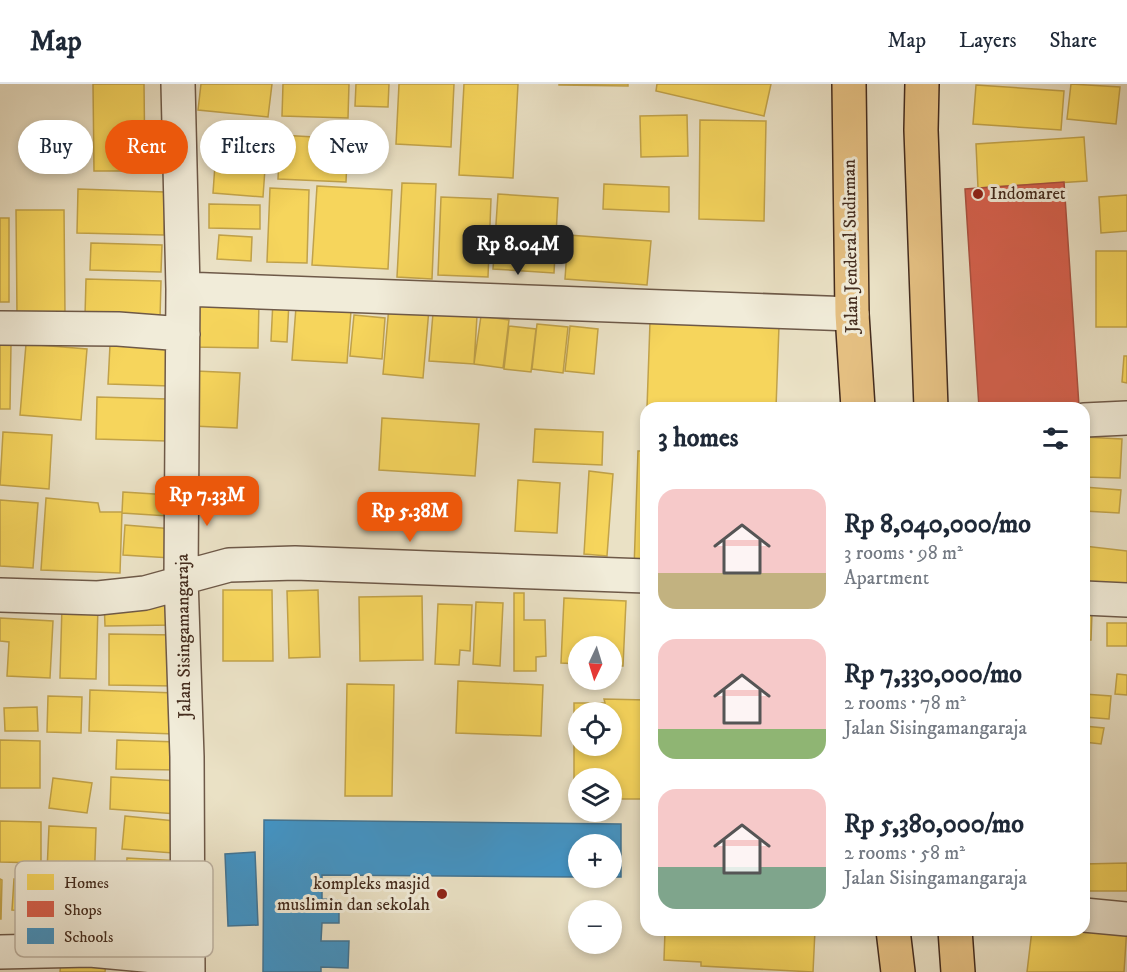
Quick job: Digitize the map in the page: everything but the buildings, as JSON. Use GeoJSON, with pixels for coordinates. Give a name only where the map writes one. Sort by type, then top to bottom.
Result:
{"type":"FeatureCollection","features":[{"type":"Feature","properties":{"kind":"main road","name":"Jalan Jenderal Sudirman"},"geometry":{"type":"LineString","coordinates":[[849,84],[852,314],[858,402]]}},
{"type":"Feature","properties":{"kind":"main road"},"geometry":{"type":"LineString","coordinates":[[922,84],[921,130],[931,402]]}},
{"type":"Feature","properties":{"kind":"main road"},"geometry":{"type":"LineString","coordinates":[[894,936],[898,972]]}},
{"type":"Feature","properties":{"kind":"main road"},"geometry":{"type":"LineString","coordinates":[[955,936],[958,972]]}},
{"type":"Feature","properties":{"kind":"street","name":"Jalan Sisingamangaraja"},"geometry":{"type":"LineString","coordinates":[[178,84],[183,289],[182,578],[188,861]]}},
{"type":"Feature","properties":{"kind":"street"},"geometry":{"type":"LineString","coordinates":[[183,289],[852,314]]}},
{"type":"Feature","properties":{"kind":"street"},"geometry":{"type":"LineString","coordinates":[[0,328],[118,329],[183,334]]}},
{"type":"Feature","properties":{"kind":"street"},"geometry":{"type":"LineString","coordinates":[[1090,420],[1127,418]]}},
{"type":"Feature","properties":{"kind":"street"},"geometry":{"type":"LineString","coordinates":[[0,595],[99,598],[145,592],[174,585],[182,578],[230,565],[295,563],[640,576]]}},
{"type":"Feature","properties":{"kind":"street"},"geometry":{"type":"LineString","coordinates":[[1090,598],[1127,600]]}},
{"type":"Feature","properties":{"kind":"street"},"geometry":{"type":"LineString","coordinates":[[1090,916],[1127,919]]}},
{"type":"Feature","properties":{"kind":"street"},"geometry":{"type":"LineString","coordinates":[[0,952],[15,952]]}},
{"type":"Feature","properties":{"kind":"street"},"geometry":{"type":"LineString","coordinates":[[159,957],[188,963]]}},
{"type":"Feature","properties":{"kind":"place","name":"Indomaret"},"geometry":{"type":"Point","coordinates":[978,194]}},
{"type":"Feature","properties":{"kind":"place","name":"kompleks masjid muslimin dan sekolah"},"geometry":{"type":"Point","coordinates":[442,894]}}]}
